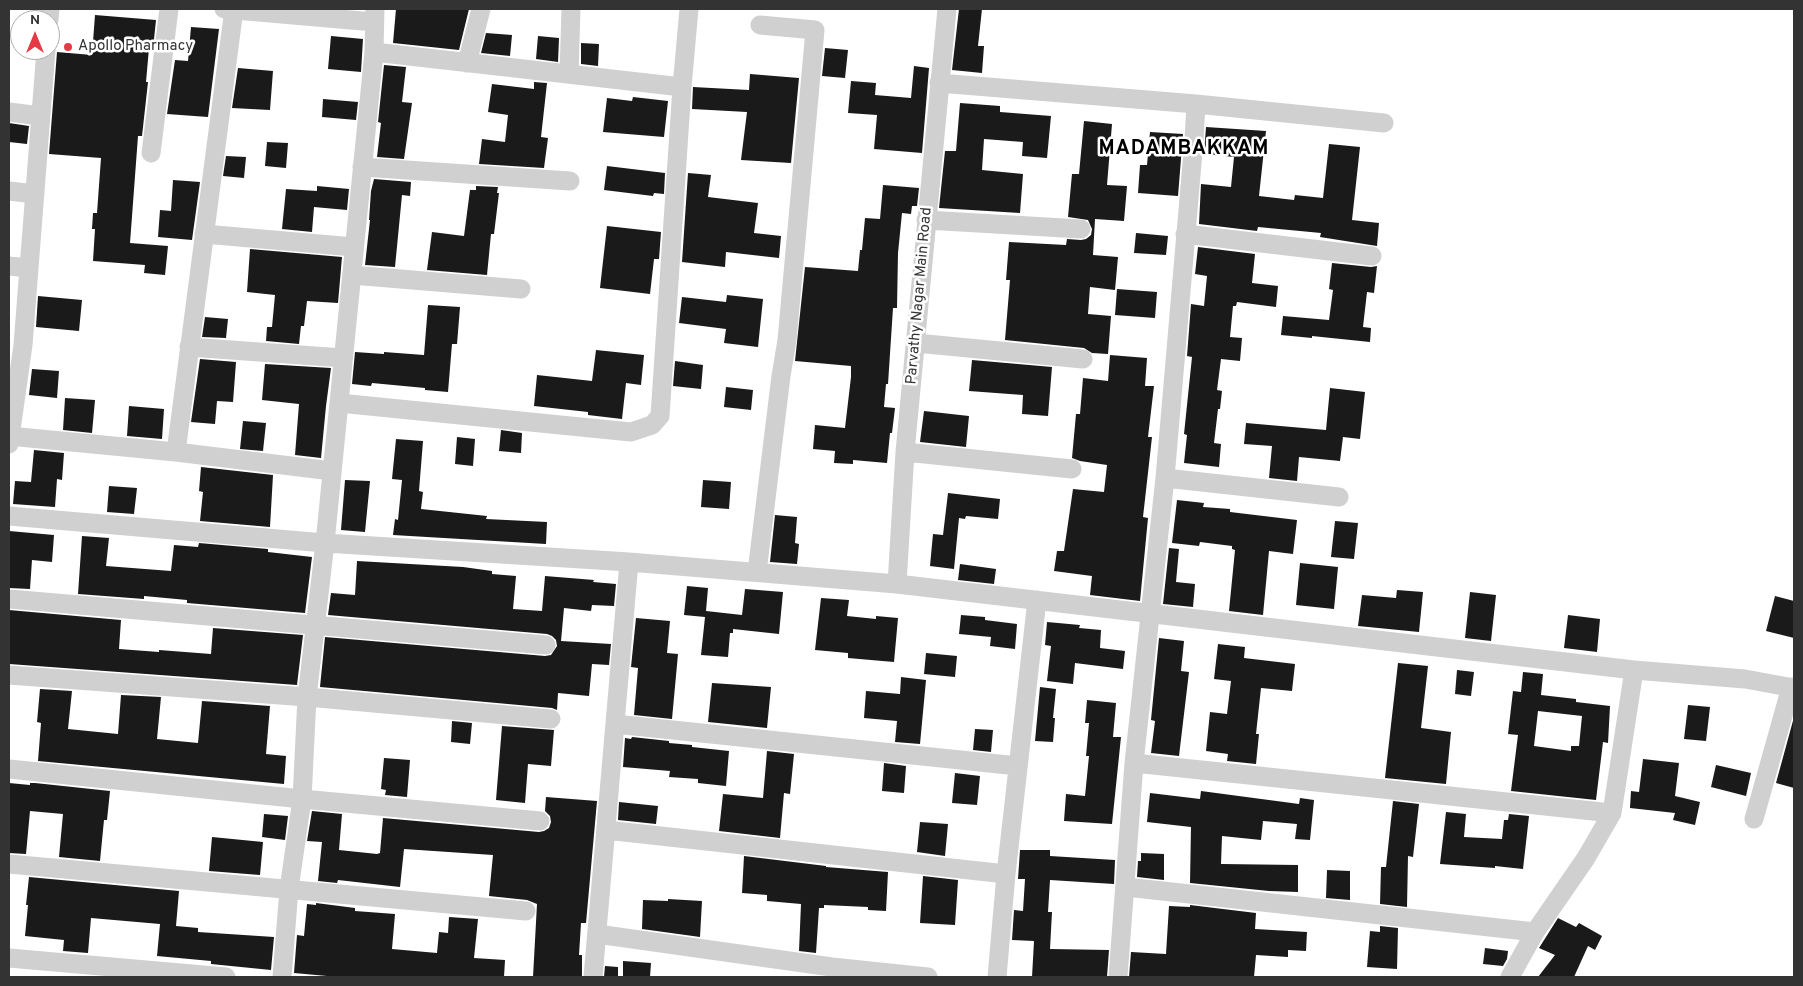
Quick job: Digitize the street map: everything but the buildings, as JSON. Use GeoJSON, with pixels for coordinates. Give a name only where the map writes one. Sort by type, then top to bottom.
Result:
{"type":"FeatureCollection","features":[{"type":"Feature","properties":{"kind":"street"},"geometry":{"type":"LineString","coordinates":[[151,153],[169,9]]}},
{"type":"Feature","properties":{"kind":"street"},"geometry":{"type":"LineString","coordinates":[[224,9],[374,15],[374,52],[308,697],[302,799],[289,889],[282,977]]}},
{"type":"Feature","properties":{"kind":"street"},"geometry":{"type":"LineString","coordinates":[[176,452],[234,9]]}},
{"type":"Feature","properties":{"kind":"street"},"geometry":{"type":"LineString","coordinates":[[467,63],[481,9]]}},
{"type":"Feature","properties":{"kind":"street"},"geometry":{"type":"LineString","coordinates":[[569,74],[571,9]]}},
{"type":"Feature","properties":{"kind":"street"},"geometry":{"type":"LineString","coordinates":[[339,403],[631,432],[652,426],[660,416],[689,9]]}},
{"type":"Feature","properties":{"kind":"street","name":"Parvathy Nagar Main Road"},"geometry":{"type":"LineString","coordinates":[[897,584],[905,452],[947,9]]}},
{"type":"Feature","properties":{"kind":"street"},"geometry":{"type":"LineString","coordinates":[[757,572],[781,376],[788,340],[815,30],[760,25]]}},
{"type":"Feature","properties":{"kind":"street"},"geometry":{"type":"LineString","coordinates":[[374,52],[682,87]]}},
{"type":"Feature","properties":{"kind":"street"},"geometry":{"type":"LineString","coordinates":[[45,60],[28,268],[16,345],[9,439],[176,452],[332,471]]}},
{"type":"Feature","properties":{"kind":"street"},"geometry":{"type":"LineString","coordinates":[[939,83],[1196,104],[1384,123]]}},
{"type":"Feature","properties":{"kind":"street"},"geometry":{"type":"LineString","coordinates":[[1118,977],[1134,763],[1165,478],[1196,104]]}},
{"type":"Feature","properties":{"kind":"street"},"geometry":{"type":"LineString","coordinates":[[9,112],[40,116]]}},
{"type":"Feature","properties":{"kind":"street"},"geometry":{"type":"LineString","coordinates":[[362,166],[570,181]]}},
{"type":"Feature","properties":{"kind":"street"},"geometry":{"type":"LineString","coordinates":[[9,191],[35,194]]}},
{"type":"Feature","properties":{"kind":"street"},"geometry":{"type":"LineString","coordinates":[[926,220],[1081,229]]}},
{"type":"Feature","properties":{"kind":"street"},"geometry":{"type":"LineString","coordinates":[[204,234],[354,247]]}},
{"type":"Feature","properties":{"kind":"street"},"geometry":{"type":"LineString","coordinates":[[1185,234],[1372,256]]}},
{"type":"Feature","properties":{"kind":"street"},"geometry":{"type":"LineString","coordinates":[[9,266],[28,268]]}},
{"type":"Feature","properties":{"kind":"street"},"geometry":{"type":"LineString","coordinates":[[352,275],[521,289]]}},
{"type":"Feature","properties":{"kind":"street"},"geometry":{"type":"LineString","coordinates":[[916,343],[1083,359]]}},
{"type":"Feature","properties":{"kind":"street"},"geometry":{"type":"LineString","coordinates":[[189,347],[344,358]]}},
{"type":"Feature","properties":{"kind":"street"},"geometry":{"type":"LineString","coordinates":[[905,452],[1072,469]]}},
{"type":"Feature","properties":{"kind":"street"},"geometry":{"type":"LineString","coordinates":[[1165,478],[1339,497]]}},
{"type":"Feature","properties":{"kind":"street"},"geometry":{"type":"LineString","coordinates":[[9,516],[325,543],[629,562],[897,584],[1634,670],[1745,679],[1793,688],[1754,819]]}},
{"type":"Feature","properties":{"kind":"street"},"geometry":{"type":"LineString","coordinates":[[593,977],[629,562]]}},
{"type":"Feature","properties":{"kind":"street"},"geometry":{"type":"LineString","coordinates":[[9,599],[546,645]]}},
{"type":"Feature","properties":{"kind":"street"},"geometry":{"type":"LineString","coordinates":[[997,977],[1006,874],[1037,600]]}},
{"type":"Feature","properties":{"kind":"street"},"geometry":{"type":"LineString","coordinates":[[1510,977],[1535,932],[1586,858],[1612,813],[1634,670]]}},
{"type":"Feature","properties":{"kind":"street"},"geometry":{"type":"LineString","coordinates":[[9,675],[308,697],[551,719]]}},
{"type":"Feature","properties":{"kind":"street"},"geometry":{"type":"LineString","coordinates":[[615,724],[1018,766]]}},
{"type":"Feature","properties":{"kind":"street"},"geometry":{"type":"LineString","coordinates":[[1134,763],[1612,813]]}},
{"type":"Feature","properties":{"kind":"street"},"geometry":{"type":"LineString","coordinates":[[9,769],[540,821]]}},
{"type":"Feature","properties":{"kind":"street"},"geometry":{"type":"LineString","coordinates":[[606,830],[1006,874]]}},
{"type":"Feature","properties":{"kind":"street"},"geometry":{"type":"LineString","coordinates":[[9,864],[526,910]]}},
{"type":"Feature","properties":{"kind":"street"},"geometry":{"type":"LineString","coordinates":[[1126,887],[1535,932]]}},
{"type":"Feature","properties":{"kind":"street"},"geometry":{"type":"LineString","coordinates":[[597,934],[832,967],[928,977]]}},
{"type":"Feature","properties":{"kind":"street"},"geometry":{"type":"LineString","coordinates":[[9,958],[34,969],[226,977]]}},
{"type":"Feature","properties":{"kind":"place","name":"Apollo Pharmacy"},"geometry":{"type":"Point","coordinates":[68,47]}},
{"type":"Feature","properties":{"kind":"district","name":"MADAMBAKKAM"},"geometry":{"type":"Point","coordinates":[1184,150]}}]}
